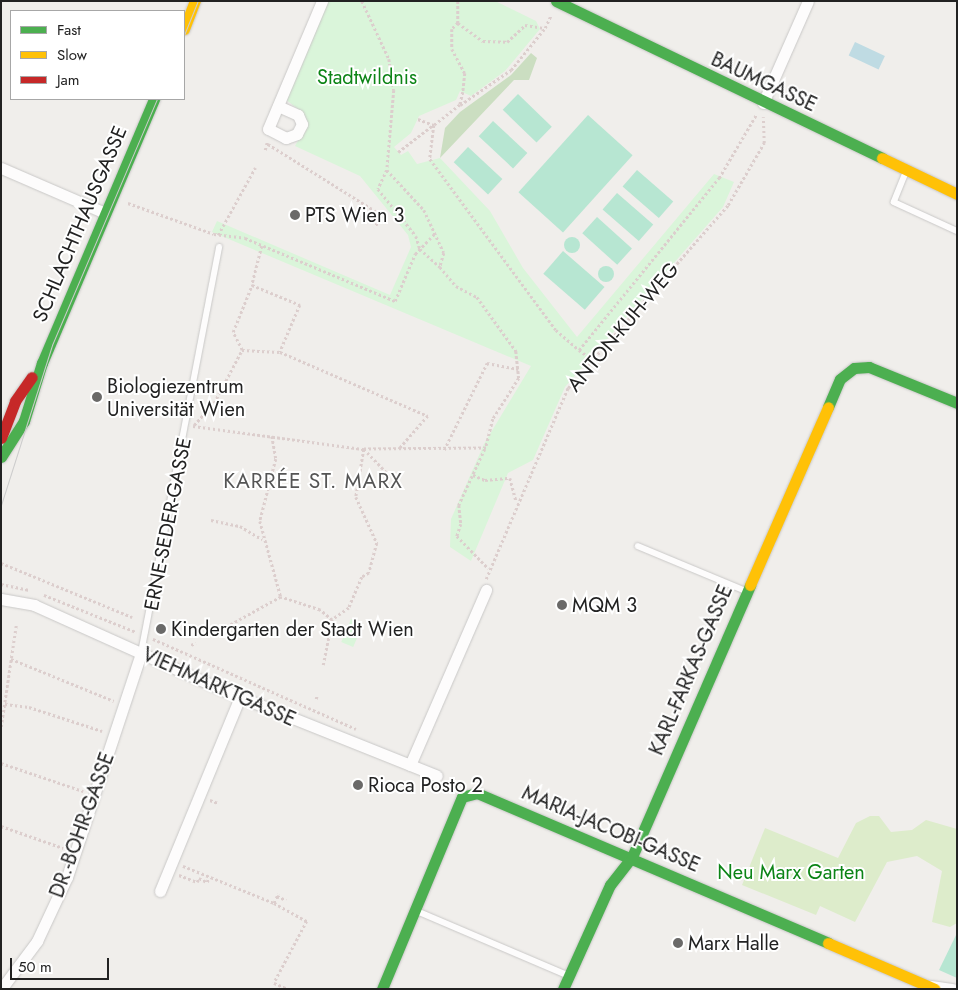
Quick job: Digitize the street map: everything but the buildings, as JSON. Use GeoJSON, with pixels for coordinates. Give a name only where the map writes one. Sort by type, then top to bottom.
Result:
{"type":"FeatureCollection","features":[{"type":"Feature","properties":{"kind":"street"},"geometry":{"type":"LineString","coordinates":[[185,26],[195,1]]}},
{"type":"Feature","properties":{"kind":"street"},"geometry":{"type":"LineString","coordinates":[[278,106],[322,1]]}},
{"type":"Feature","properties":{"kind":"street"},"geometry":{"type":"LineString","coordinates":[[763,103],[808,1]]}},
{"type":"Feature","properties":{"kind":"street","name":"BAUMGASSE"},"geometry":{"type":"LineString","coordinates":[[557,2],[763,103],[908,169],[957,194]]}},
{"type":"Feature","properties":{"kind":"street","name":"SCHLACHTHAUSGASSE"},"geometry":{"type":"LineString","coordinates":[[1,457],[24,421],[42,363],[154,100]]}},
{"type":"Feature","properties":{"kind":"street"},"geometry":{"type":"LineString","coordinates":[[1,168],[105,213]]}},
{"type":"Feature","properties":{"kind":"street","name":"SCHLACHTHAUSGASSE"},"geometry":{"type":"LineString","coordinates":[[1,438],[15,401],[42,363]]}},
{"type":"Feature","properties":{"kind":"street","name":"KARL-FARKAS-GASSE"},"geometry":{"type":"LineString","coordinates":[[563,989],[610,885],[632,858],[746,591],[840,378],[854,368],[870,366],[957,403]]}},
{"type":"Feature","properties":{"kind":"street"},"geometry":{"type":"LineString","coordinates":[[410,765],[486,590]]}},
{"type":"Feature","properties":{"kind":"street","name":"VIEHMARKTGASSE"},"geometry":{"type":"LineString","coordinates":[[1,599],[34,605],[240,697],[437,776]]}},
{"type":"Feature","properties":{"kind":"street","name":"DR.-BOHR-GASSE"},"geometry":{"type":"LineString","coordinates":[[2,988],[37,941],[75,852],[141,653]]}},
{"type":"Feature","properties":{"kind":"street"},"geometry":{"type":"LineString","coordinates":[[160,890],[211,755],[240,697]]}},
{"type":"Feature","properties":{"kind":"street","name":"MARIA-JACOBI-GASSE"},"geometry":{"type":"LineString","coordinates":[[415,910],[459,804],[470,794],[632,858],[933,987],[953,989]]}},
{"type":"Feature","properties":{"kind":"street"},"geometry":{"type":"LineString","coordinates":[[382,989],[415,910]]}},
{"type":"Feature","properties":{"kind":"lane"},"geometry":{"type":"LineString","coordinates":[[908,169],[894,202],[957,231]]}},
{"type":"Feature","properties":{"kind":"lane","name":"ERNE-SEDER-GASSE"},"geometry":{"type":"LineString","coordinates":[[141,653],[190,426],[219,246]]}},
{"type":"Feature","properties":{"kind":"lane"},"geometry":{"type":"LineString","coordinates":[[638,546],[746,591]]}},
{"type":"Feature","properties":{"kind":"lane"},"geometry":{"type":"LineString","coordinates":[[415,910],[569,976]]}},
{"type":"Feature","properties":{"kind":"path"},"geometry":{"type":"LineString","coordinates":[[362,1],[389,59],[394,90],[387,170],[378,189],[416,236],[420,249],[440,267],[456,286],[477,297],[516,351],[519,378],[493,420],[486,448],[459,505],[461,524],[457,536],[488,568]]}},
{"type":"Feature","properties":{"kind":"path"},"geometry":{"type":"LineString","coordinates":[[458,1],[458,23],[452,29],[452,49],[465,73],[460,105]]}},
{"type":"Feature","properties":{"kind":"path"},"geometry":{"type":"LineString","coordinates":[[398,152],[510,70],[545,28],[557,2]]}},
{"type":"Feature","properties":{"kind":"path"},"geometry":{"type":"LineString","coordinates":[[458,23],[483,41],[507,42],[525,25],[545,28]]}},
{"type":"Feature","properties":{"kind":"path"},"geometry":{"type":"LineString","coordinates":[[579,350],[719,178],[763,103]]}},
{"type":"Feature","properties":{"kind":"path","name":"ANTON-KUH-WEG"},"geometry":{"type":"LineString","coordinates":[[486,590],[488,568],[516,501],[568,388],[728,205],[764,143],[763,103]]}},
{"type":"Feature","properties":{"kind":"path"},"geometry":{"type":"LineString","coordinates":[[418,119],[434,125]]}},
{"type":"Feature","properties":{"kind":"path"},"geometry":{"type":"LineString","coordinates":[[434,125],[430,159],[435,170],[556,330],[579,350],[593,359]]}},
{"type":"Feature","properties":{"kind":"path"},"geometry":{"type":"LineString","coordinates":[[267,143],[385,217],[374,227]]}},
{"type":"Feature","properties":{"kind":"path"},"geometry":{"type":"LineString","coordinates":[[218,235],[255,168]]}},
{"type":"Feature","properties":{"kind":"path"},"geometry":{"type":"LineString","coordinates":[[387,170],[424,210],[444,253],[440,267]]}},
{"type":"Feature","properties":{"kind":"path"},"geometry":{"type":"LineString","coordinates":[[128,203],[218,235],[262,246],[395,300],[420,249],[434,234]]}},
{"type":"Feature","properties":{"kind":"path"},"geometry":{"type":"LineString","coordinates":[[242,350],[233,332],[252,285],[262,246]]}},
{"type":"Feature","properties":{"kind":"path"},"geometry":{"type":"LineString","coordinates":[[252,285],[300,305],[280,352]]}},
{"type":"Feature","properties":{"kind":"path"},"geometry":{"type":"LineString","coordinates":[[190,426],[214,403],[242,350]]}},
{"type":"Feature","properties":{"kind":"path"},"geometry":{"type":"LineString","coordinates":[[242,350],[280,352],[428,416],[399,449]]}},
{"type":"Feature","properties":{"kind":"path"},"geometry":{"type":"LineString","coordinates":[[444,450],[487,363],[518,369]]}},
{"type":"Feature","properties":{"kind":"path"},"geometry":{"type":"LineString","coordinates":[[190,426],[364,449],[444,450],[486,448]]}},
{"type":"Feature","properties":{"kind":"path"},"geometry":{"type":"LineString","coordinates":[[272,436],[276,459],[260,522],[262,539],[281,597]]}},
{"type":"Feature","properties":{"kind":"path"},"geometry":{"type":"LineString","coordinates":[[364,449],[390,476]]}},
{"type":"Feature","properties":{"kind":"path"},"geometry":{"type":"LineString","coordinates":[[323,665],[332,620],[349,608],[362,577],[369,573],[377,543],[356,496],[364,449]]}},
{"type":"Feature","properties":{"kind":"path"},"geometry":{"type":"LineString","coordinates":[[473,475],[485,480],[510,478],[516,501]]}},
{"type":"Feature","properties":{"kind":"path"},"geometry":{"type":"LineString","coordinates":[[211,520],[240,526],[262,539]]}},
{"type":"Feature","properties":{"kind":"path"},"geometry":{"type":"LineString","coordinates":[[1,562],[132,617]]}},
{"type":"Feature","properties":{"kind":"path"},"geometry":{"type":"LineString","coordinates":[[1,584],[32,591]]}},
{"type":"Feature","properties":{"kind":"path"},"geometry":{"type":"LineString","coordinates":[[41,593],[146,636],[359,730]]}},
{"type":"Feature","properties":{"kind":"path"},"geometry":{"type":"LineString","coordinates":[[230,625],[281,597],[320,610],[332,620]]}},
{"type":"Feature","properties":{"kind":"path"},"geometry":{"type":"LineString","coordinates":[[1,727],[16,626]]}},
{"type":"Feature","properties":{"kind":"path"},"geometry":{"type":"LineString","coordinates":[[191,645],[196,643]]}},
{"type":"Feature","properties":{"kind":"path"},"geometry":{"type":"LineString","coordinates":[[11,659],[124,706]]}},
{"type":"Feature","properties":{"kind":"path"},"geometry":{"type":"LineString","coordinates":[[5,704],[29,707],[114,736]]}},
{"type":"Feature","properties":{"kind":"path"},"geometry":{"type":"LineString","coordinates":[[1,763],[94,796]]}},
{"type":"Feature","properties":{"kind":"path"},"geometry":{"type":"LineString","coordinates":[[1,826],[75,852]]}},
{"type":"Feature","properties":{"kind":"path"},"geometry":{"type":"LineString","coordinates":[[168,870],[197,882],[198,878],[207,882],[209,877]]}},
{"type":"Feature","properties":{"kind":"path"},"geometry":{"type":"LineString","coordinates":[[194,870],[274,903],[307,921],[274,984],[288,989]]}},
{"type":"Feature","properties":{"kind":"path"},"geometry":{"type":"LineString","coordinates":[[274,903],[277,895],[286,900]]}},
{"type":"Feature","properties":{"kind":"green space","name":"Stadtwildnis"},"geometry":{"type":"Polygon","coordinates":[[[328,1],[495,1],[536,21],[540,29],[505,71],[471,96],[460,91],[456,100],[419,116],[411,133],[394,147],[401,155],[408,151],[417,164],[440,158],[490,211],[523,268],[577,337],[714,174],[734,182],[723,207],[565,387],[533,460],[508,473],[471,561],[450,547],[451,519],[484,444],[531,366],[212,232],[217,221],[390,295],[411,247],[408,235],[360,176],[295,146],[306,126],[303,113],[285,99],[328,1]]]}},
{"type":"Feature","properties":{"kind":"green space"},"geometry":{"type":"Polygon","coordinates":[[[531,53],[537,58],[529,80],[514,80],[440,158],[445,128],[460,112],[511,75],[531,53]]]}},
{"type":"Feature","properties":{"kind":"green space"},"geometry":{"type":"Polygon","coordinates":[[[518,94],[552,127],[537,142],[503,110],[518,94]]]}},
{"type":"Feature","properties":{"kind":"green space"},"geometry":{"type":"Polygon","coordinates":[[[588,115],[633,155],[563,232],[518,192],[588,115]]]}},
{"type":"Feature","properties":{"kind":"green space"},"geometry":{"type":"Polygon","coordinates":[[[493,121],[527,153],[513,168],[479,136],[493,121]]]}},
{"type":"Feature","properties":{"kind":"green space"},"geometry":{"type":"Polygon","coordinates":[[[468,147],[502,179],[488,194],[454,162],[468,147]]]}},
{"type":"Feature","properties":{"kind":"green space"},"geometry":{"type":"Polygon","coordinates":[[[637,170],[673,201],[659,218],[623,187],[637,170]]]}},
{"type":"Feature","properties":{"kind":"green space"},"geometry":{"type":"Polygon","coordinates":[[[617,193],[653,224],[639,241],[603,210],[617,193]]]}},
{"type":"Feature","properties":{"kind":"green space"},"geometry":{"type":"Polygon","coordinates":[[[597,217],[632,248],[617,265],[582,233],[597,217]]]}},
{"type":"Feature","properties":{"kind":"green space"},"geometry":{"type":"Polygon","coordinates":[[[572,237],[578,239],[580,245],[578,251],[572,253],[566,251],[564,245],[566,239],[572,237]]]}},
{"type":"Feature","properties":{"kind":"green space"},"geometry":{"type":"Polygon","coordinates":[[[563,251],[605,287],[585,310],[543,274],[563,251]]]}},
{"type":"Feature","properties":{"kind":"green space"},"geometry":{"type":"Polygon","coordinates":[[[606,266],[612,268],[614,274],[612,280],[606,282],[600,280],[598,274],[600,268],[606,266]]]}},
{"type":"Feature","properties":{"kind":"green space"},"geometry":{"type":"Polygon","coordinates":[[[351,619],[363,624],[353,647],[341,642],[351,619]]]}},
{"type":"Feature","properties":{"kind":"green space","name":"Neu Marx Garten"},"geometry":{"type":"Polygon","coordinates":[[[870,816],[879,816],[891,832],[912,830],[926,820],[957,829],[957,923],[950,927],[932,922],[942,871],[917,856],[887,862],[855,922],[820,906],[816,915],[742,885],[765,828],[838,858],[856,823],[870,816]]]}},
{"type":"Feature","properties":{"kind":"green space"},"geometry":{"type":"Polygon","coordinates":[[[957,933],[957,978],[939,970],[957,933]]]}},
{"type":"Feature","properties":{"kind":"water"},"geometry":{"type":"Polygon","coordinates":[[[855,42],[885,56],[879,70],[849,56],[855,42]]]}},
{"type":"Feature","properties":{"kind":"tram line"},"geometry":{"type":"LineString","coordinates":[[185,33],[198,1]]}},
{"type":"Feature","properties":{"kind":"tram line"},"geometry":{"type":"LineString","coordinates":[[1,505],[52,345],[157,100]]}},
{"type":"Feature","properties":{"kind":"traffic: fast"},"geometry":{"type":"LineString","coordinates":[[556,1],[882,158]]}},
{"type":"Feature","properties":{"kind":"traffic: fast"},"geometry":{"type":"LineString","coordinates":[[1,457],[24,421],[42,363],[154,100]]}},
{"type":"Feature","properties":{"kind":"traffic: fast"},"geometry":{"type":"LineString","coordinates":[[828,407],[840,379],[854,368],[869,367],[957,403]]}},
{"type":"Feature","properties":{"kind":"traffic: fast"},"geometry":{"type":"LineString","coordinates":[[563,989],[610,885],[632,857],[750,585]]}},
{"type":"Feature","properties":{"kind":"traffic: fast"},"geometry":{"type":"LineString","coordinates":[[382,989],[462,797],[477,793],[828,943]]}},
{"type":"Feature","properties":{"kind":"traffic: slow"},"geometry":{"type":"LineString","coordinates":[[185,26],[195,1]]}},
{"type":"Feature","properties":{"kind":"traffic: slow"},"geometry":{"type":"LineString","coordinates":[[882,158],[957,194]]}},
{"type":"Feature","properties":{"kind":"traffic: slow"},"geometry":{"type":"LineString","coordinates":[[750,585],[828,407]]}},
{"type":"Feature","properties":{"kind":"traffic: slow"},"geometry":{"type":"LineString","coordinates":[[828,943],[935,989]]}},
{"type":"Feature","properties":{"kind":"traffic: jam"},"geometry":{"type":"LineString","coordinates":[[1,438],[15,401],[32,377]]}},
{"type":"Feature","properties":{"kind":"place","name":"PTS Wien 3"},"geometry":{"type":"Point","coordinates":[295,215]}},
{"type":"Feature","properties":{"kind":"place","name":"Biologiezentrum Universität Wien"},"geometry":{"type":"Point","coordinates":[97,397]}},
{"type":"Feature","properties":{"kind":"place","name":"MQM 3"},"geometry":{"type":"Point","coordinates":[562,605]}},
{"type":"Feature","properties":{"kind":"place","name":"Kindergarten der Stadt Wien"},"geometry":{"type":"Point","coordinates":[161,629]}},
{"type":"Feature","properties":{"kind":"place","name":"Rioca Posto 2"},"geometry":{"type":"Point","coordinates":[358,785]}},
{"type":"Feature","properties":{"kind":"place","name":"Marx Halle"},"geometry":{"type":"Point","coordinates":[678,943]}},
{"type":"Feature","properties":{"kind":"district","name":"KARRÉE ST. MARX"},"geometry":{"type":"Point","coordinates":[313,481]}}]}
